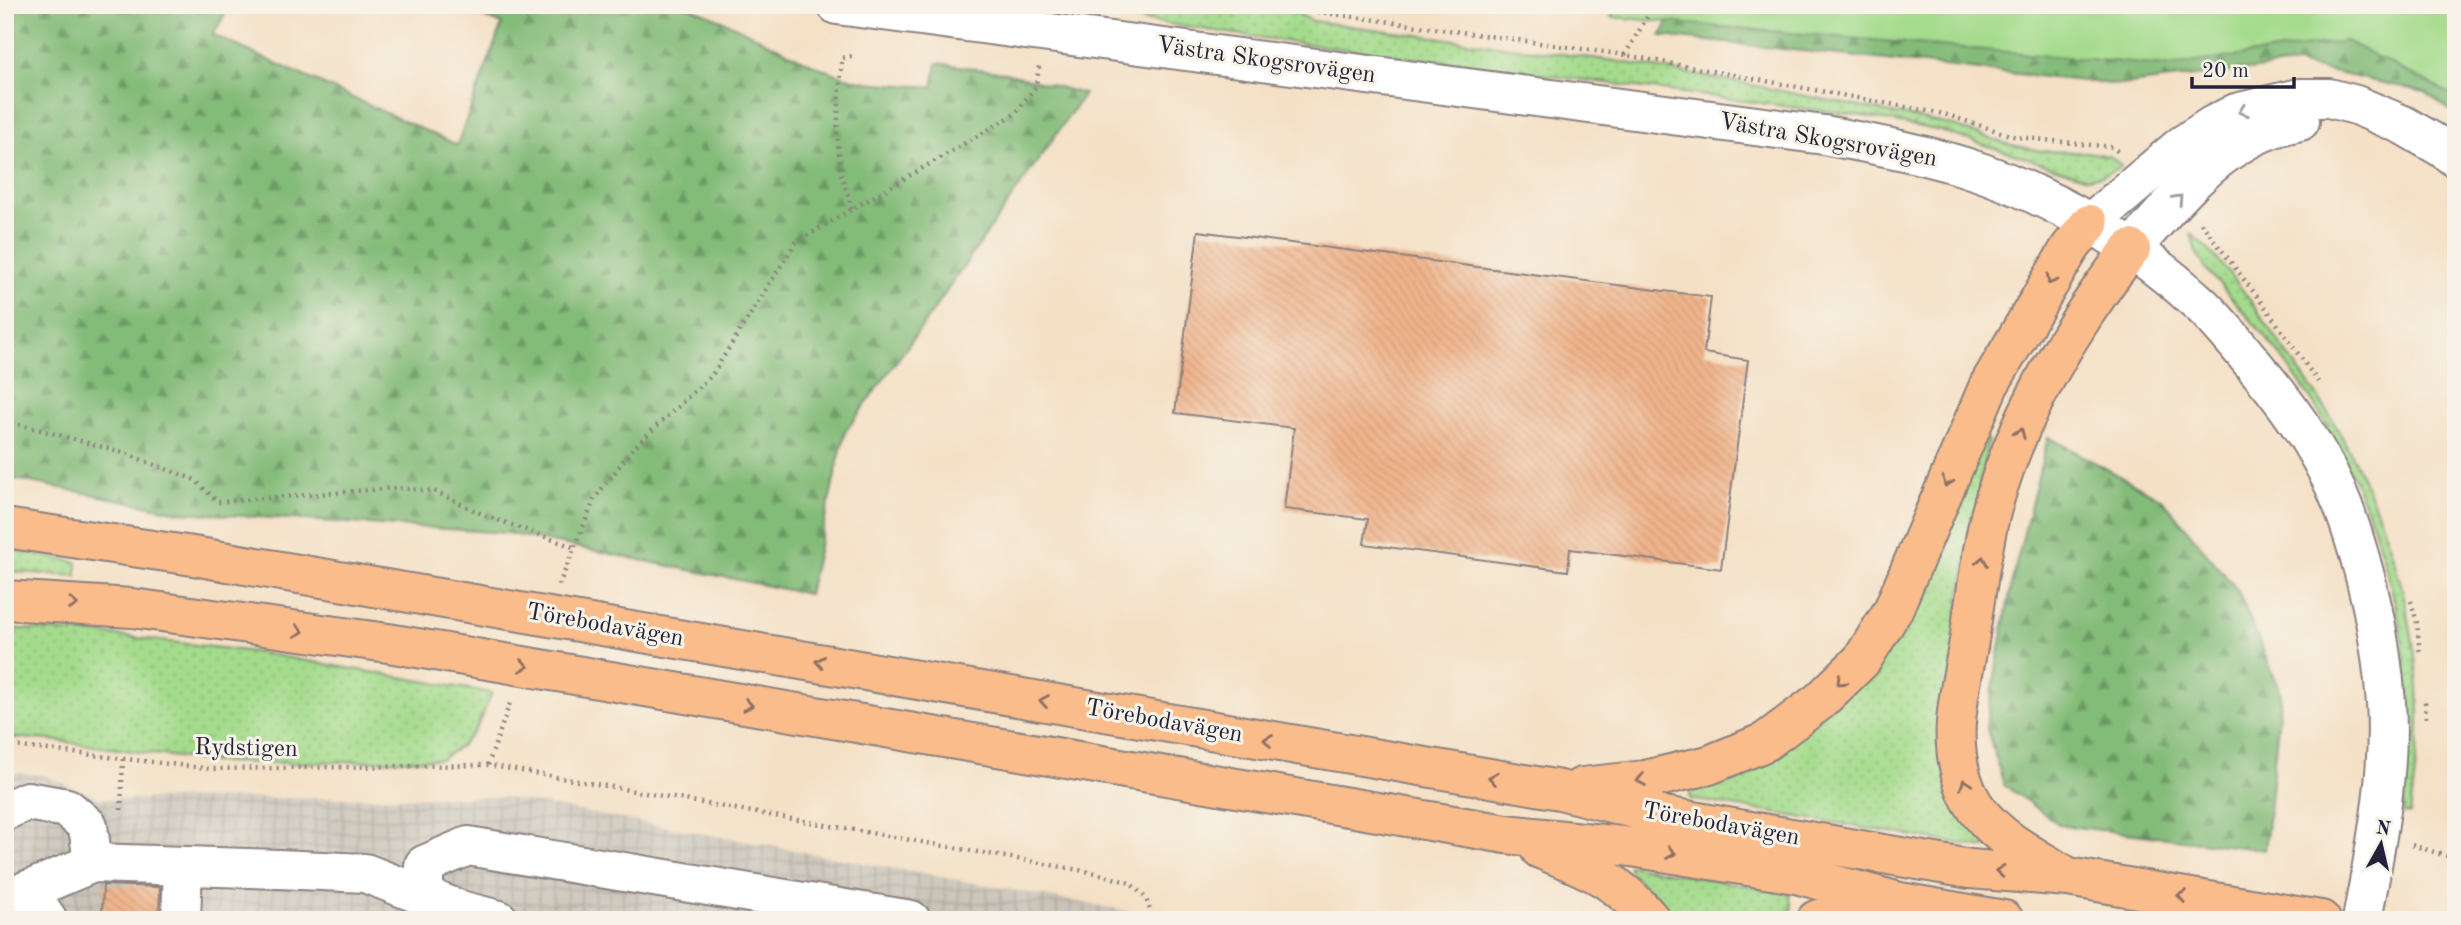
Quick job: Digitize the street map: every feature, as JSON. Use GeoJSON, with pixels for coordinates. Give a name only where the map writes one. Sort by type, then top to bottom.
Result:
{"type":"FeatureCollection","features":[{"type":"Feature","properties":{"kind":"highway"},"geometry":{"type":"LineString","coordinates":[[1560,790],[1645,780],[1709,765],[1765,742],[1820,701],[1862,660],[1892,610],[1989,386],[2070,248],[2089,224]]}},
{"type":"Feature","properties":{"kind":"highway"},"geometry":{"type":"LineString","coordinates":[[2068,877],[1988,824],[1968,793],[1954,751],[1957,708],[1990,520],[2004,471],[2035,397],[2060,352],[2111,274],[2131,249]]}},
{"type":"Feature","properties":{"kind":"highway","name":"Törebodavägen"},"geometry":{"type":"LineString","coordinates":[[5,528],[193,556],[1560,790],[1658,816],[1970,869],[2068,877],[2321,920]]}},
{"type":"Feature","properties":{"kind":"highway","name":"Törebodavägen"},"geometry":{"type":"LineString","coordinates":[[5,600],[132,608],[388,643],[1506,834],[1632,847],[1796,874],[1900,902],[2004,920]]}},
{"type":"Feature","properties":{"kind":"highway"},"geometry":{"type":"LineString","coordinates":[[1506,834],[1609,879],[1632,897],[1651,920]]}},
{"type":"Feature","properties":{"kind":"highway"},"geometry":{"type":"LineString","coordinates":[[1816,920],[1854,909],[1900,902]]}},
{"type":"Feature","properties":{"kind":"street","name":"Västra Skogsrovägen"},"geometry":{"type":"LineString","coordinates":[[837,5],[1824,135],[1918,153],[1983,173],[2047,201],[2131,249],[2198,302],[2286,404],[2315,450],[2342,503],[2366,579],[2378,639],[2386,705],[2383,792],[2362,920]]}},
{"type":"Feature","properties":{"kind":"street"},"geometry":{"type":"LineString","coordinates":[[2089,224],[2181,146],[2236,113],[2300,98],[2329,98],[2356,105],[2403,125],[2456,158]]}},
{"type":"Feature","properties":{"kind":"street"},"geometry":{"type":"LineString","coordinates":[[2131,249],[2222,154],[2256,133],[2332,116],[2403,125]]}},
{"type":"Feature","properties":{"kind":"street"},"geometry":{"type":"LineString","coordinates":[[5,811],[27,801],[67,807],[88,826],[93,863]]}},
{"type":"Feature","properties":{"kind":"street"},"geometry":{"type":"LineString","coordinates":[[424,896],[424,864],[468,846],[911,920]]}},
{"type":"Feature","properties":{"kind":"street"},"geometry":{"type":"LineString","coordinates":[[26,903],[93,863],[183,866],[365,873],[460,910],[496,919]]}},
{"type":"Feature","properties":{"kind":"street"},"geometry":{"type":"LineString","coordinates":[[181,920],[183,866]]}},
{"type":"Feature","properties":{"kind":"path"},"geometry":{"type":"LineString","coordinates":[[1305,5],[1319,12],[1625,55],[1944,114],[2016,137],[2111,147],[2122,154]]}},
{"type":"Feature","properties":{"kind":"path"},"geometry":{"type":"LineString","coordinates":[[1625,55],[1654,5]]}},
{"type":"Feature","properties":{"kind":"path"},"geometry":{"type":"LineString","coordinates":[[852,209],[841,173],[836,131],[842,58],[853,56]]}},
{"type":"Feature","properties":{"kind":"path"},"geometry":{"type":"LineString","coordinates":[[559,586],[596,498],[633,448],[712,375],[796,242],[1015,114],[1036,86],[1040,59]]}},
{"type":"Feature","properties":{"kind":"path"},"geometry":{"type":"LineString","coordinates":[[5,422],[121,452],[194,480],[218,502],[396,488],[434,491],[484,515],[576,548]]}},
{"type":"Feature","properties":{"kind":"path"},"geometry":{"type":"LineString","coordinates":[[488,765],[513,692]]}},
{"type":"Feature","properties":{"kind":"path","name":"Rydstigen"},"geometry":{"type":"LineString","coordinates":[[5,745],[213,769],[488,765],[1096,873],[1130,883],[1146,898],[1153,920]]}},
{"type":"Feature","properties":{"kind":"path"},"geometry":{"type":"LineString","coordinates":[[2407,843],[2456,859]]}},
{"type":"Feature","properties":{"kind":"shaded area"},"geometry":{"type":"Polygon","coordinates":[[[5,772],[43,775],[100,799],[502,797],[1127,911],[1126,920],[5,920],[5,772]]]}},
{"type":"Feature","properties":{"kind":"green space"},"geometry":{"type":"Polygon","coordinates":[[[5,5],[230,5],[213,35],[457,145],[502,24],[452,5],[682,5],[727,22],[813,64],[857,80],[933,87],[937,63],[1006,73],[1084,94],[845,432],[808,594],[507,533],[180,512],[5,477],[5,5]]]}},
{"type":"Feature","properties":{"kind":"green space"},"geometry":{"type":"Polygon","coordinates":[[[1063,5],[1279,5],[1313,21],[1615,61],[1742,83],[1951,125],[2007,144],[2041,151],[2087,152],[2110,156],[2122,166],[2104,175],[2087,178],[1941,131],[1869,117],[1283,41],[1061,8],[1063,5]]]}},
{"type":"Feature","properties":{"kind":"green space"},"geometry":{"type":"Polygon","coordinates":[[[1619,5],[2456,5],[2456,97],[2346,41],[2167,66],[1611,17],[1619,5]]]}},
{"type":"Feature","properties":{"kind":"green space"},"geometry":{"type":"Polygon","coordinates":[[[1677,5],[2456,5],[2456,115],[2425,92],[2296,64],[2120,85],[1661,36],[1677,5]]]}},
{"type":"Feature","properties":{"kind":"green space"},"geometry":{"type":"Polygon","coordinates":[[[2191,234],[2218,259],[2241,288],[2322,403],[2366,484],[2382,523],[2406,605],[2418,688],[2419,729],[2410,814],[2403,813],[2409,722],[2403,648],[2395,605],[2370,520],[2354,479],[2312,401],[2269,341],[2206,269],[2196,252],[2191,234]]]}},
{"type":"Feature","properties":{"kind":"green space"},"geometry":{"type":"Polygon","coordinates":[[[1980,437],[1988,441],[1956,621],[1986,848],[1690,799],[1690,790],[1724,779],[1788,745],[1980,437]]]}},
{"type":"Feature","properties":{"kind":"green space"},"geometry":{"type":"Polygon","coordinates":[[[2048,437],[2162,499],[2238,591],[2281,693],[2265,850],[2060,825],[2004,785],[1986,726],[2012,581],[2048,437]]]}},
{"type":"Feature","properties":{"kind":"green space"},"geometry":{"type":"Polygon","coordinates":[[[5,549],[77,562],[77,576],[5,571],[5,549]]]}},
{"type":"Feature","properties":{"kind":"green space"},"geometry":{"type":"Polygon","coordinates":[[[5,628],[102,634],[255,652],[492,693],[477,727],[461,746],[441,759],[299,763],[214,762],[51,740],[5,737],[5,628]]]}},
{"type":"Feature","properties":{"kind":"green space"},"geometry":{"type":"Polygon","coordinates":[[[1629,865],[1789,893],[1792,909],[1776,920],[1670,920],[1658,898],[1629,871],[1629,865]]]}},
{"type":"Feature","properties":{"kind":"building"},"geometry":{"type":"Polygon","coordinates":[[[1198,231],[1711,297],[1704,353],[1748,360],[1721,569],[1570,549],[1568,571],[1364,544],[1368,519],[1284,509],[1294,428],[1175,413],[1198,231]]]}},
{"type":"Feature","properties":{"kind":"building"},"geometry":{"type":"Polygon","coordinates":[[[103,885],[160,887],[159,920],[102,920],[103,885]]]}}]}
